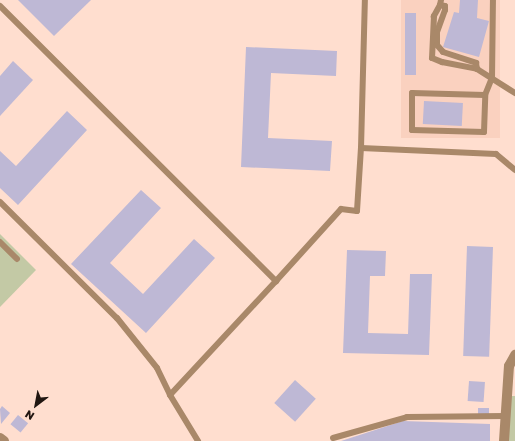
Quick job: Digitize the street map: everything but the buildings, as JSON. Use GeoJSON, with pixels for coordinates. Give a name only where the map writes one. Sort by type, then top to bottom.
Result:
{"type":"FeatureCollection","features":[{"type":"Feature","properties":{"kind":"street"},"geometry":{"type":"LineString","coordinates":[[504,441],[509,366],[515,354]]}},
{"type":"Feature","properties":{"kind":"street"},"geometry":{"type":"LineString","coordinates":[[0,438],[4,441]]}},
{"type":"Feature","properties":{"kind":"lane"},"geometry":{"type":"LineString","coordinates":[[170,395],[341,209],[357,211],[362,148],[365,0]]}},
{"type":"Feature","properties":{"kind":"lane"},"geometry":{"type":"LineString","coordinates":[[485,95],[412,93],[412,130],[484,132],[485,95],[492,78],[493,0]]}},
{"type":"Feature","properties":{"kind":"lane"},"geometry":{"type":"LineString","coordinates":[[477,69],[476,63],[443,52],[437,45],[437,32],[445,10],[445,6],[440,2],[434,16],[432,58],[442,62],[477,69],[515,93]]}},
{"type":"Feature","properties":{"kind":"lane"},"geometry":{"type":"LineString","coordinates":[[0,6],[276,281]]}},
{"type":"Feature","properties":{"kind":"lane"},"geometry":{"type":"LineString","coordinates":[[362,148],[496,154],[515,170]]}},
{"type":"Feature","properties":{"kind":"lane"},"geometry":{"type":"LineString","coordinates":[[0,202],[117,318],[158,368],[170,395],[198,441]]}},
{"type":"Feature","properties":{"kind":"lane"},"geometry":{"type":"LineString","coordinates":[[0,242],[17,258]]}},
{"type":"Feature","properties":{"kind":"lane"},"geometry":{"type":"LineString","coordinates":[[333,438],[407,417],[505,416]]}},
{"type":"Feature","properties":{"kind":"shaded area"},"geometry":{"type":"Polygon","coordinates":[[[401,0],[500,0],[500,138],[401,138],[401,0]]]}},
{"type":"Feature","properties":{"kind":"green space"},"geometry":{"type":"Polygon","coordinates":[[[0,234],[36,270],[0,307],[0,234]]]}},
{"type":"Feature","properties":{"kind":"green space"},"geometry":{"type":"Polygon","coordinates":[[[511,396],[515,396],[515,441],[508,441],[511,396]]]}}]}
